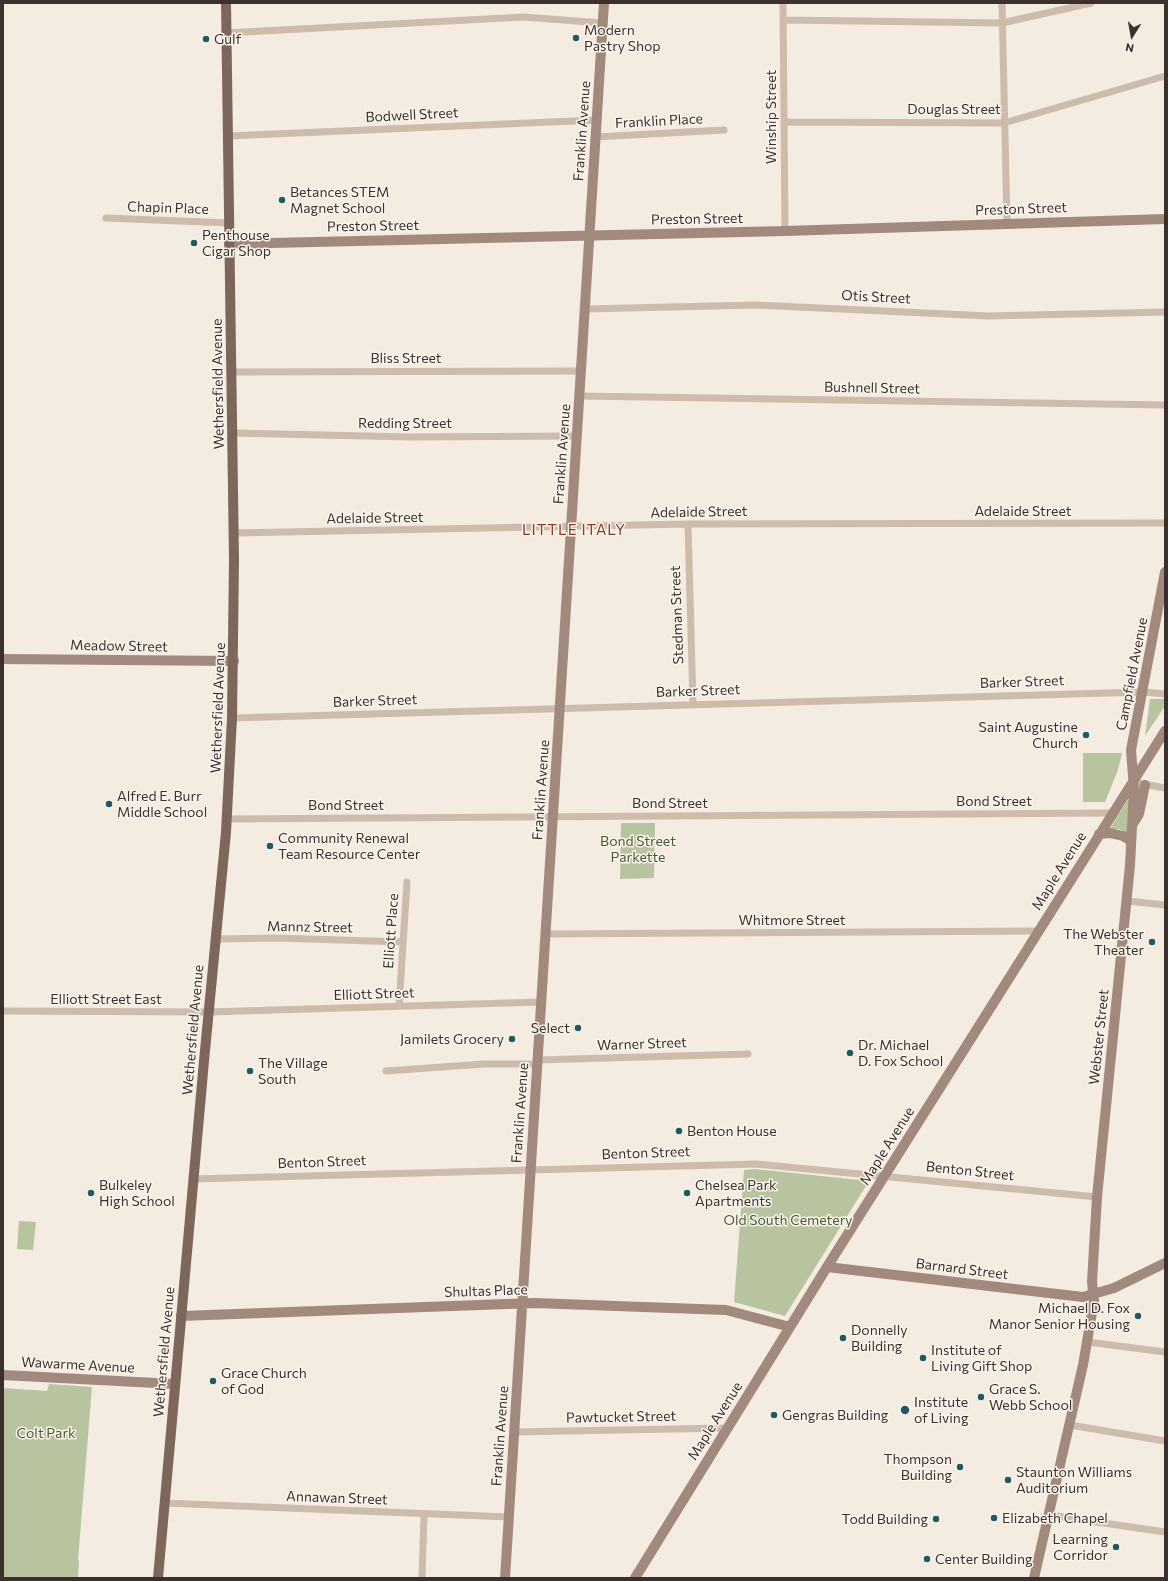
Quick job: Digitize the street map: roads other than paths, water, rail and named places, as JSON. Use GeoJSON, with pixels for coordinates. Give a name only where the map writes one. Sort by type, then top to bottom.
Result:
{"type":"FeatureCollection","features":[{"type":"Feature","properties":{"kind":"main road","name":"Wethersfield Avenue"},"geometry":{"type":"LineString","coordinates":[[158,1578],[208,1012],[227,819],[232,718],[234,661],[234,533],[226,3]]}},
{"type":"Feature","properties":{"kind":"main road","name":"Franklin Avenue"},"geometry":{"type":"LineString","coordinates":[[505,1578],[604,3]]}},
{"type":"Feature","properties":{"kind":"main road","name":"Preston Street"},"geometry":{"type":"LineString","coordinates":[[230,244],[785,231],[1165,219]]}},
{"type":"Feature","properties":{"kind":"main road","name":"Campfield Avenue"},"geometry":{"type":"LineString","coordinates":[[1133,782],[1131,750],[1165,572]]}},
{"type":"Feature","properties":{"kind":"main road","name":"Meadow Street"},"geometry":{"type":"LineString","coordinates":[[3,659],[234,661]]}},
{"type":"Feature","properties":{"kind":"main road","name":"Maple Avenue"},"geometry":{"type":"LineString","coordinates":[[635,1578],[827,1267],[1165,731]]}},
{"type":"Feature","properties":{"kind":"main road","name":"Webster Street"},"geometry":{"type":"LineString","coordinates":[[1034,1578],[1088,1342],[1093,1296],[1092,1282],[1097,1197],[1127,901],[1133,782]]}},
{"type":"Feature","properties":{"kind":"main road"},"geometry":{"type":"LineString","coordinates":[[1132,825],[1139,814],[1145,785]]}},
{"type":"Feature","properties":{"kind":"main road"},"geometry":{"type":"LineString","coordinates":[[1099,834],[1110,833],[1123,836],[1131,841]]}},
{"type":"Feature","properties":{"kind":"main road","name":"Barnard Street"},"geometry":{"type":"LineString","coordinates":[[827,1267],[1083,1298],[1114,1288],[1165,1263]]}},
{"type":"Feature","properties":{"kind":"main road","name":"Shultas Place"},"geometry":{"type":"LineString","coordinates":[[181,1316],[522,1303],[726,1310],[790,1327]]}},
{"type":"Feature","properties":{"kind":"main road","name":"Wawarme Avenue"},"geometry":{"type":"LineString","coordinates":[[3,1375],[175,1384]]}},
{"type":"Feature","properties":{"kind":"street","name":"Winship Street"},"geometry":{"type":"LineString","coordinates":[[783,3],[785,231]]}},
{"type":"Feature","properties":{"kind":"street"},"geometry":{"type":"LineString","coordinates":[[1002,3],[1007,224]]}},
{"type":"Feature","properties":{"kind":"street"},"geometry":{"type":"LineString","coordinates":[[784,20],[1002,23],[1091,3]]}},
{"type":"Feature","properties":{"kind":"street"},"geometry":{"type":"LineString","coordinates":[[226,33],[523,17],[603,23]]}},
{"type":"Feature","properties":{"kind":"street","name":"Douglas Street"},"geometry":{"type":"LineString","coordinates":[[784,122],[1004,123],[1165,76]]}},
{"type":"Feature","properties":{"kind":"street","name":"Bodwell Street"},"geometry":{"type":"LineString","coordinates":[[228,136],[597,120]]}},
{"type":"Feature","properties":{"kind":"street","name":"Franklin Place"},"geometry":{"type":"LineString","coordinates":[[596,137],[724,130]]}},
{"type":"Feature","properties":{"kind":"street","name":"Chapin Place"},"geometry":{"type":"LineString","coordinates":[[106,218],[229,223]]}},
{"type":"Feature","properties":{"kind":"street","name":"Otis Street"},"geometry":{"type":"LineString","coordinates":[[585,309],[756,305],[988,316],[1165,312]]}},
{"type":"Feature","properties":{"kind":"street","name":"Bliss Street"},"geometry":{"type":"LineString","coordinates":[[232,372],[581,371]]}},
{"type":"Feature","properties":{"kind":"street","name":"Bushnell Street"},"geometry":{"type":"LineString","coordinates":[[579,396],[1165,405]]}},
{"type":"Feature","properties":{"kind":"street","name":"Redding Street"},"geometry":{"type":"LineString","coordinates":[[232,433],[410,437],[577,436]]}},
{"type":"Feature","properties":{"kind":"street","name":"Adelaide Street"},"geometry":{"type":"LineString","coordinates":[[234,533],[688,524],[1165,523]]}},
{"type":"Feature","properties":{"kind":"street","name":"Stedman Street"},"geometry":{"type":"LineString","coordinates":[[688,524],[693,704]]}},
{"type":"Feature","properties":{"kind":"street","name":"Barker Street"},"geometry":{"type":"LineString","coordinates":[[232,718],[1143,692],[1165,694]]}},
{"type":"Feature","properties":{"kind":"street"},"geometry":{"type":"LineString","coordinates":[[1133,782],[1165,788]]}},
{"type":"Feature","properties":{"kind":"street","name":"Bond Street"},"geometry":{"type":"LineString","coordinates":[[227,819],[1112,813]]}},
{"type":"Feature","properties":{"kind":"street","name":"Elliott Place"},"geometry":{"type":"LineString","coordinates":[[399,1006],[407,882]]}},
{"type":"Feature","properties":{"kind":"street"},"geometry":{"type":"LineString","coordinates":[[1127,901],[1165,904]]}},
{"type":"Feature","properties":{"kind":"street","name":"Whitmore Street"},"geometry":{"type":"LineString","coordinates":[[546,934],[1038,931]]}},
{"type":"Feature","properties":{"kind":"street","name":"Mannz Street"},"geometry":{"type":"LineString","coordinates":[[216,940],[276,938],[403,942]]}},
{"type":"Feature","properties":{"kind":"street","name":"Elliott Street"},"geometry":{"type":"LineString","coordinates":[[208,1012],[541,1002]]}},
{"type":"Feature","properties":{"kind":"street","name":"Elliott Street East"},"geometry":{"type":"LineString","coordinates":[[3,1011],[208,1012]]}},
{"type":"Feature","properties":{"kind":"street","name":"Warner Street"},"geometry":{"type":"LineString","coordinates":[[386,1071],[484,1064],[748,1054]]}},
{"type":"Feature","properties":{"kind":"street","name":"Benton Street"},"geometry":{"type":"LineString","coordinates":[[193,1179],[756,1164],[1097,1197]]}},
{"type":"Feature","properties":{"kind":"street"},"geometry":{"type":"LineString","coordinates":[[1088,1342],[1165,1352]]}},
{"type":"Feature","properties":{"kind":"street"},"geometry":{"type":"LineString","coordinates":[[1070,1425],[1165,1441]]}},
{"type":"Feature","properties":{"kind":"street","name":"Pawtucket Street"},"geometry":{"type":"LineString","coordinates":[[514,1432],[727,1428]]}},
{"type":"Feature","properties":{"kind":"street","name":"Annawan Street"},"geometry":{"type":"LineString","coordinates":[[164,1504],[509,1517]]}},
{"type":"Feature","properties":{"kind":"street"},"geometry":{"type":"LineString","coordinates":[[422,1578],[424,1514]]}},
{"type":"Feature","properties":{"kind":"street"},"geometry":{"type":"LineString","coordinates":[[1049,1514],[1165,1532]]}},
{"type":"Feature","properties":{"kind":"place","name":"Modern Pastry Shop"},"geometry":{"type":"Point","coordinates":[576,38]}},
{"type":"Feature","properties":{"kind":"place","name":"Gulf"},"geometry":{"type":"Point","coordinates":[206,39]}},
{"type":"Feature","properties":{"kind":"place","name":"Betances STEM Magnet School"},"geometry":{"type":"Point","coordinates":[282,200]}},
{"type":"Feature","properties":{"kind":"place","name":"Penthouse Cigar Shop"},"geometry":{"type":"Point","coordinates":[194,243]}},
{"type":"Feature","properties":{"kind":"place","name":"Saint Augustine Church"},"geometry":{"type":"Point","coordinates":[1086,735]}},
{"type":"Feature","properties":{"kind":"place","name":"Alfred E. Burr Middle School"},"geometry":{"type":"Point","coordinates":[109,804]}},
{"type":"Feature","properties":{"kind":"place","name":"Community Renewal Team Resource Center"},"geometry":{"type":"Point","coordinates":[270,846]}},
{"type":"Feature","properties":{"kind":"place","name":"The Webster Theater"},"geometry":{"type":"Point","coordinates":[1152,942]}},
{"type":"Feature","properties":{"kind":"place","name":"Select"},"geometry":{"type":"Point","coordinates":[578,1028]}},
{"type":"Feature","properties":{"kind":"place","name":"Jamilets Grocery"},"geometry":{"type":"Point","coordinates":[512,1039]}},
{"type":"Feature","properties":{"kind":"place","name":"Dr. Michael D. Fox School"},"geometry":{"type":"Point","coordinates":[850,1053]}},
{"type":"Feature","properties":{"kind":"place","name":"The Village South"},"geometry":{"type":"Point","coordinates":[250,1071]}},
{"type":"Feature","properties":{"kind":"place","name":"Benton House"},"geometry":{"type":"Point","coordinates":[679,1131]}},
{"type":"Feature","properties":{"kind":"place","name":"Bulkeley High School"},"geometry":{"type":"Point","coordinates":[91,1193]}},
{"type":"Feature","properties":{"kind":"place","name":"Chelsea Park Apartments"},"geometry":{"type":"Point","coordinates":[687,1193]}},
{"type":"Feature","properties":{"kind":"place","name":"Michael D. Fox Manor Senior Housing"},"geometry":{"type":"Point","coordinates":[1138,1316]}},
{"type":"Feature","properties":{"kind":"place","name":"Donnelly Building"},"geometry":{"type":"Point","coordinates":[843,1338]}},
{"type":"Feature","properties":{"kind":"place","name":"Institute of Living Gift Shop"},"geometry":{"type":"Point","coordinates":[923,1358]}},
{"type":"Feature","properties":{"kind":"place","name":"Grace Church of God"},"geometry":{"type":"Point","coordinates":[213,1381]}},
{"type":"Feature","properties":{"kind":"place","name":"Grace S. Webb School"},"geometry":{"type":"Point","coordinates":[981,1397]}},
{"type":"Feature","properties":{"kind":"place","name":"Institute of Living"},"geometry":{"type":"Point","coordinates":[905,1410]}},
{"type":"Feature","properties":{"kind":"place","name":"Gengras Building"},"geometry":{"type":"Point","coordinates":[774,1415]}},
{"type":"Feature","properties":{"kind":"place","name":"Thompson Building"},"geometry":{"type":"Point","coordinates":[960,1467]}},
{"type":"Feature","properties":{"kind":"place","name":"Staunton Williams Auditorium"},"geometry":{"type":"Point","coordinates":[1008,1480]}},
{"type":"Feature","properties":{"kind":"place","name":"Elizabeth Chapel"},"geometry":{"type":"Point","coordinates":[994,1518]}},
{"type":"Feature","properties":{"kind":"place","name":"Todd Building"},"geometry":{"type":"Point","coordinates":[936,1519]}},
{"type":"Feature","properties":{"kind":"place","name":"Learning Corridor"},"geometry":{"type":"Point","coordinates":[1116,1547]}},
{"type":"Feature","properties":{"kind":"place","name":"Center Building"},"geometry":{"type":"Point","coordinates":[927,1559]}},
{"type":"Feature","properties":{"kind":"district","name":"LITTLE ITALY"},"geometry":{"type":"Point","coordinates":[574,530]}},
{"type":"Feature","properties":{"kind":"park label","name":"Bond Street Parkette"},"geometry":{"type":"Point","coordinates":[638,850]}},
{"type":"Feature","properties":{"kind":"park label","name":"Old South Cemetery"},"geometry":{"type":"Point","coordinates":[788,1220]}},
{"type":"Feature","properties":{"kind":"park label","name":"Colt Park"},"geometry":{"type":"Point","coordinates":[46,1433]}}]}
